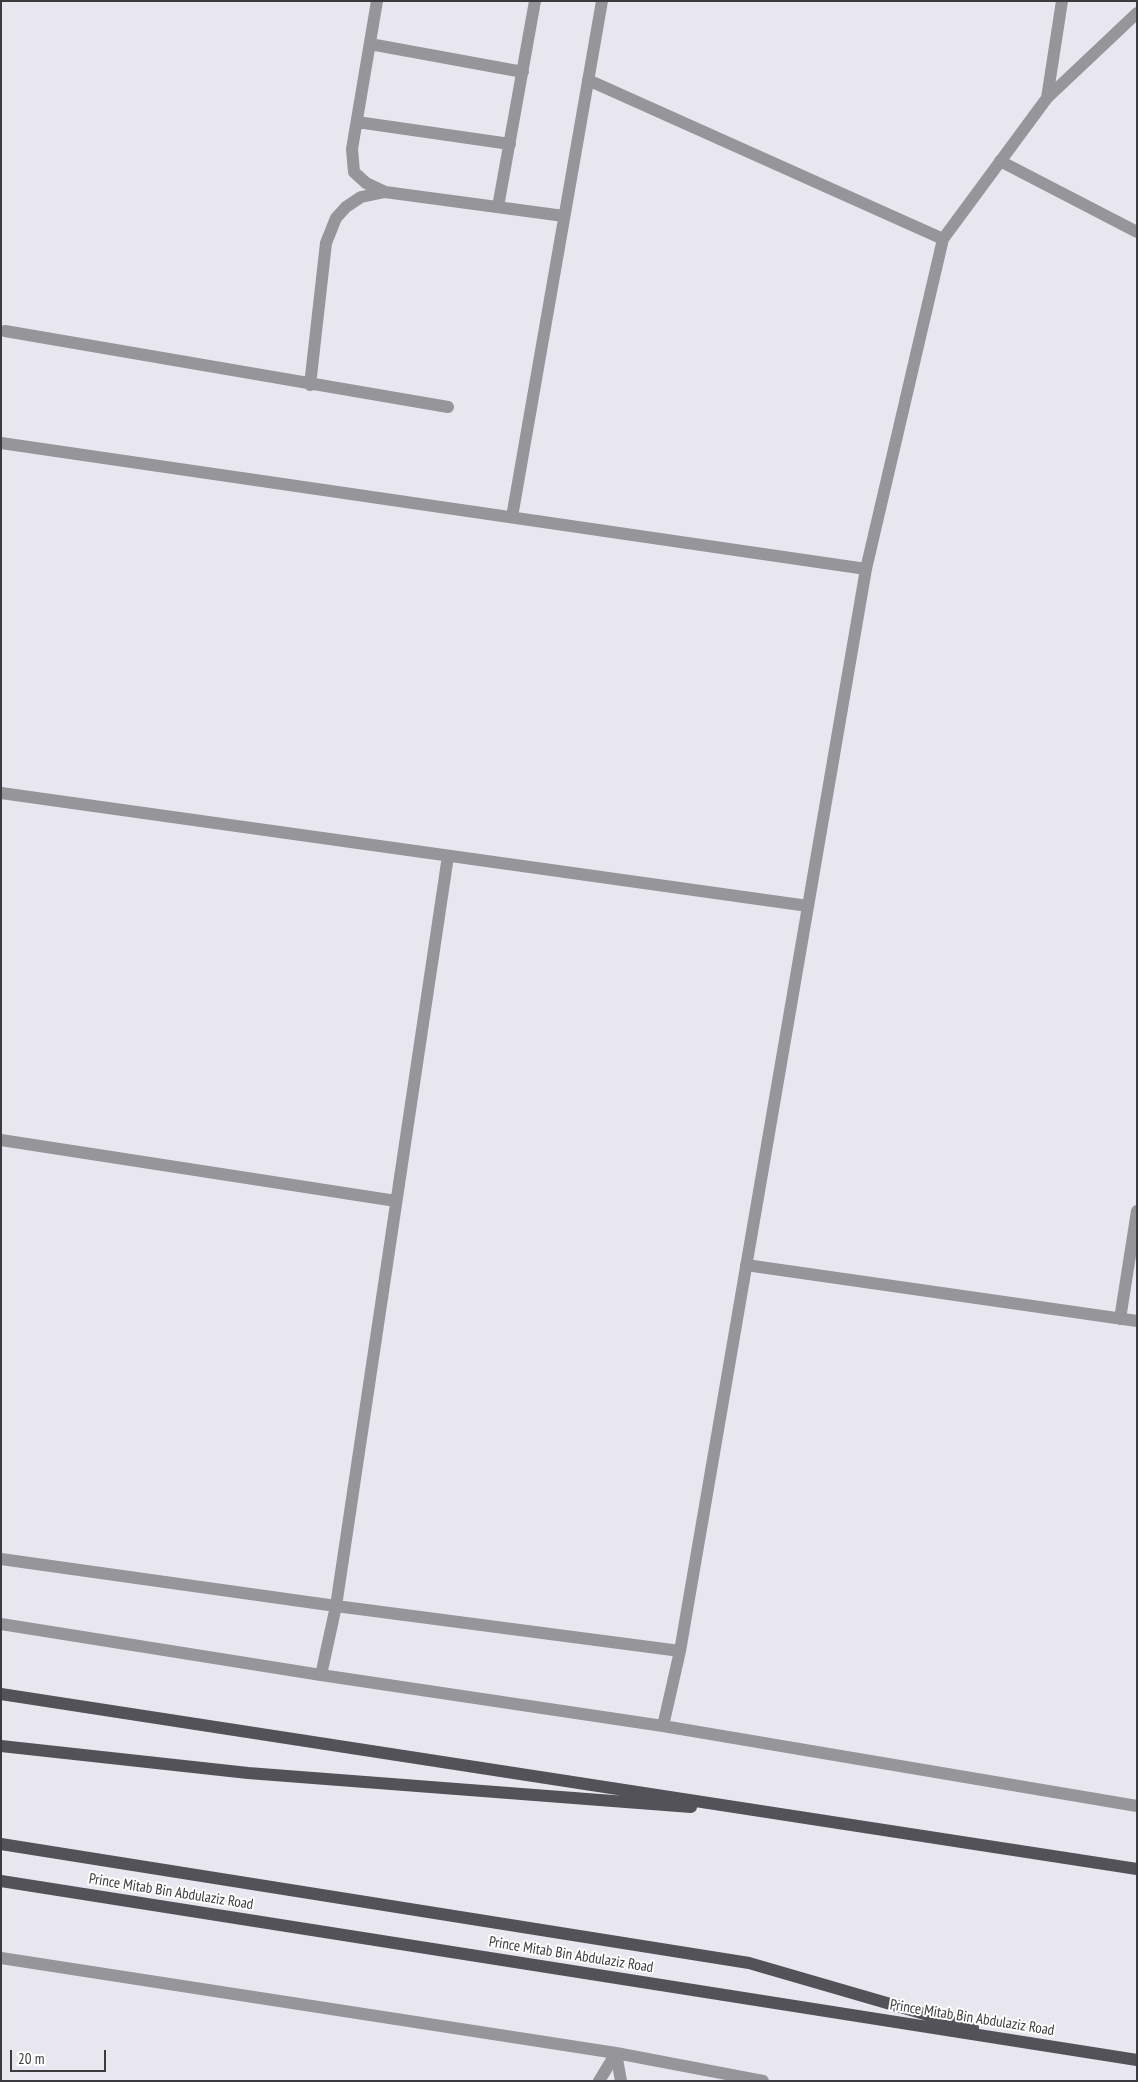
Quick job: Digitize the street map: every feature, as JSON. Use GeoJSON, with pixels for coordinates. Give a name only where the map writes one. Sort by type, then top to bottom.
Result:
{"type":"FeatureCollection","features":[{"type":"Feature","properties":{"kind":"main road"},"geometry":{"type":"LineString","coordinates":[[1,1694],[791,1814],[1137,1869]]}},
{"type":"Feature","properties":{"kind":"main road"},"geometry":{"type":"LineString","coordinates":[[1,1746],[248,1773],[791,1814]]}},
{"type":"Feature","properties":{"kind":"main road"},"geometry":{"type":"LineString","coordinates":[[1,1844],[749,1963],[1027,2043]]}},
{"type":"Feature","properties":{"kind":"main road","name":"Prince Mitab Bin Abdulaziz Road"},"geometry":{"type":"LineString","coordinates":[[1,1881],[1137,2060]]}},
{"type":"Feature","properties":{"kind":"street"},"geometry":{"type":"LineString","coordinates":[[377,1],[352,149],[354,172],[366,184],[385,192],[564,216]]}},
{"type":"Feature","properties":{"kind":"street"},"geometry":{"type":"LineString","coordinates":[[498,207],[535,1]]}},
{"type":"Feature","properties":{"kind":"street"},"geometry":{"type":"LineString","coordinates":[[512,517],[602,1]]}},
{"type":"Feature","properties":{"kind":"street"},"geometry":{"type":"LineString","coordinates":[[1046,98],[1062,1]]}},
{"type":"Feature","properties":{"kind":"street"},"geometry":{"type":"LineString","coordinates":[[663,1726],[680,1651],[866,569],[943,239],[1046,98],[1137,12]]}},
{"type":"Feature","properties":{"kind":"street"},"geometry":{"type":"LineString","coordinates":[[370,44],[523,72]]}},
{"type":"Feature","properties":{"kind":"street"},"geometry":{"type":"LineString","coordinates":[[588,80],[943,239]]}},
{"type":"Feature","properties":{"kind":"street"},"geometry":{"type":"LineString","coordinates":[[357,122],[510,144]]}},
{"type":"Feature","properties":{"kind":"street"},"geometry":{"type":"LineString","coordinates":[[1000,161],[1137,232]]}},
{"type":"Feature","properties":{"kind":"street"},"geometry":{"type":"LineString","coordinates":[[310,384],[326,242],[336,218],[346,207],[361,197],[385,192]]}},
{"type":"Feature","properties":{"kind":"street"},"geometry":{"type":"LineString","coordinates":[[5,331],[448,407]]}},
{"type":"Feature","properties":{"kind":"street"},"geometry":{"type":"LineString","coordinates":[[1,443],[866,569]]}},
{"type":"Feature","properties":{"kind":"street"},"geometry":{"type":"LineString","coordinates":[[1,793],[808,906]]}},
{"type":"Feature","properties":{"kind":"street"},"geometry":{"type":"LineString","coordinates":[[321,1675],[336,1606],[448,856]]}},
{"type":"Feature","properties":{"kind":"street"},"geometry":{"type":"LineString","coordinates":[[1,1140],[396,1201]]}},
{"type":"Feature","properties":{"kind":"street"},"geometry":{"type":"LineString","coordinates":[[1120,1319],[1137,1211]]}},
{"type":"Feature","properties":{"kind":"street"},"geometry":{"type":"LineString","coordinates":[[746,1266],[1137,1321]]}},
{"type":"Feature","properties":{"kind":"street"},"geometry":{"type":"LineString","coordinates":[[1,1559],[336,1606],[680,1651]]}},
{"type":"Feature","properties":{"kind":"street"},"geometry":{"type":"LineString","coordinates":[[1,1624],[321,1675],[663,1726],[1137,1806]]}},
{"type":"Feature","properties":{"kind":"street"},"geometry":{"type":"LineString","coordinates":[[1,1958],[616,2052],[764,2081]]}},
{"type":"Feature","properties":{"kind":"street"},"geometry":{"type":"LineString","coordinates":[[599,2081],[616,2052]]}},
{"type":"Feature","properties":{"kind":"street"},"geometry":{"type":"LineString","coordinates":[[616,2052],[621,2081]]}}]}
